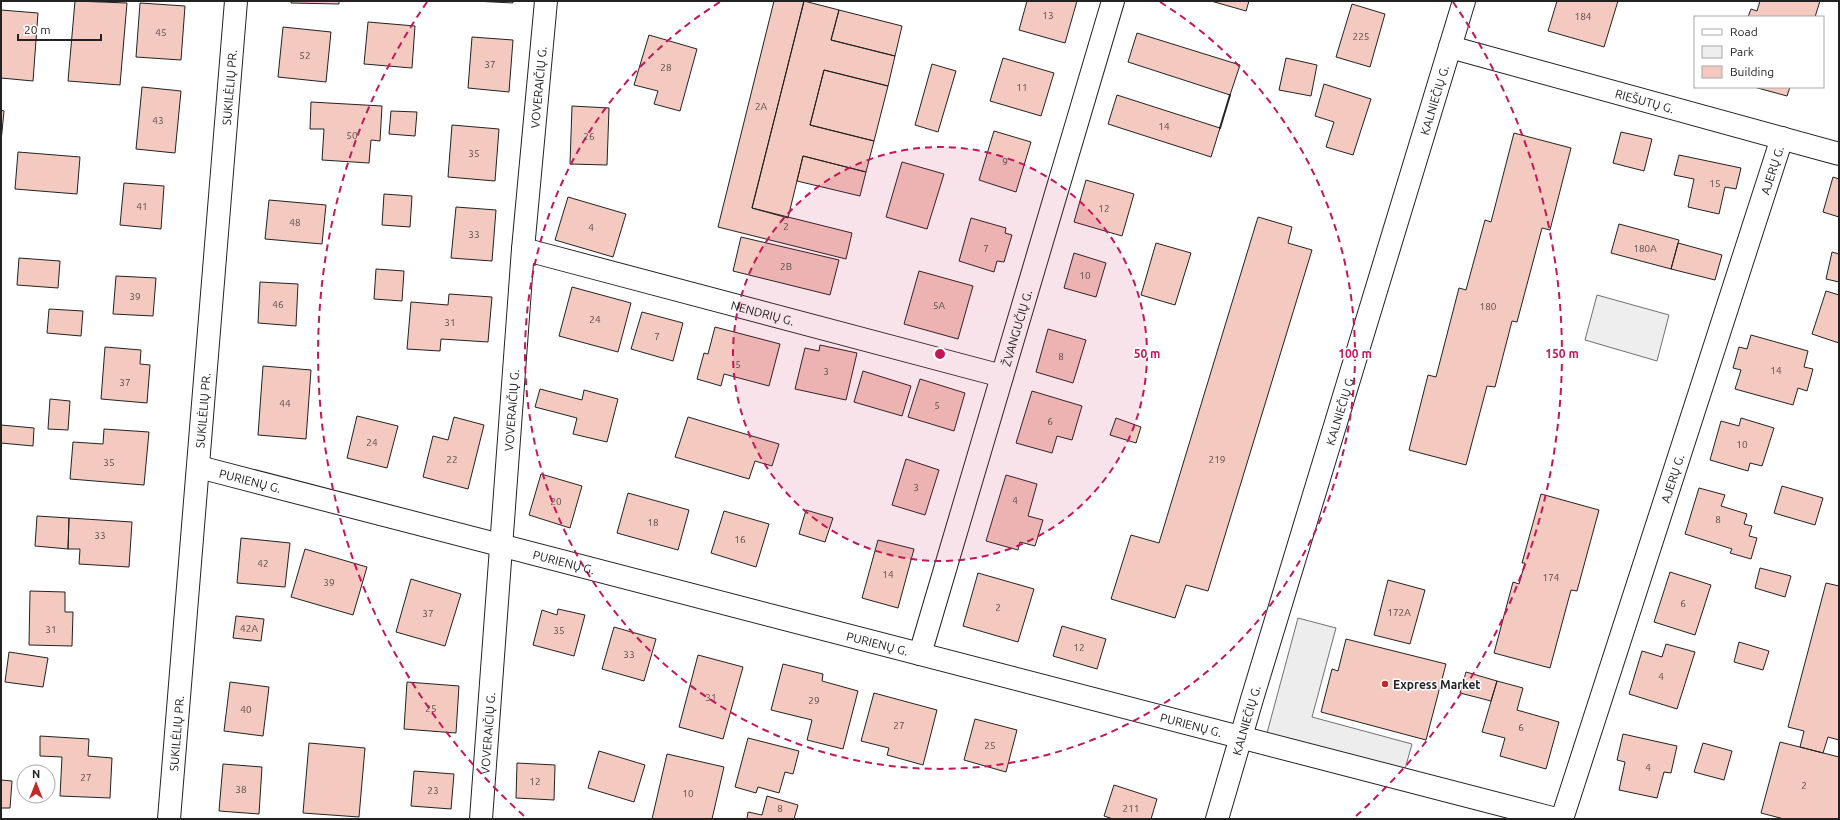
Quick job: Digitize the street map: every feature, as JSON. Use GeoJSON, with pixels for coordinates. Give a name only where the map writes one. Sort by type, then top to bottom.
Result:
{"type":"FeatureCollection","features":[{"type":"Feature","properties":{"kind":"street","name":"SUKILĖLIŲ PR."},"geometry":{"type":"LineString","coordinates":[[169,819],[236,1]]}},
{"type":"Feature","properties":{"kind":"street","name":"VOVERAIČIŲ G."},"geometry":{"type":"LineString","coordinates":[[481,819],[502,545],[522,250],[546,1]]}},
{"type":"Feature","properties":{"kind":"street","name":"ŽVANGUČIŲ G."},"geometry":{"type":"LineString","coordinates":[[920,654],[1113,1]]}},
{"type":"Feature","properties":{"kind":"street","name":"KALNIEČIŲ G."},"geometry":{"type":"LineString","coordinates":[[1217,819],[1464,1]]}},
{"type":"Feature","properties":{"kind":"street","name":"RIEŠUTŲ G."},"geometry":{"type":"LineString","coordinates":[[1450,47],[1839,154]]}},
{"type":"Feature","properties":{"kind":"street","name":"AJERŲ G."},"geometry":{"type":"LineString","coordinates":[[1562,819],[1782,138]]}},
{"type":"Feature","properties":{"kind":"street","name":"NENDRIŲ G."},"geometry":{"type":"LineString","coordinates":[[522,250],[1002,376]]}},
{"type":"Feature","properties":{"kind":"street","name":"PURIENŲ G."},"geometry":{"type":"LineString","coordinates":[[199,467],[1556,819]]}},
{"type":"Feature","properties":{"kind":"green space"},"geometry":{"type":"Polygon","coordinates":[[[1597,295],[1669,315],[1657,361],[1585,340],[1597,295]]]}},
{"type":"Feature","properties":{"kind":"shaded area"},"geometry":{"type":"Polygon","coordinates":[[[1298,618],[1336,628],[1312,717],[1412,744],[1405,769],[1267,733],[1298,618]]]}},
{"type":"Feature","properties":{"kind":"building"},"geometry":{"type":"Polygon","coordinates":[[[75,1],[127,3],[120,85],[68,81],[75,1]]]}},
{"type":"Feature","properties":{"kind":"building"},"geometry":{"type":"Polygon","coordinates":[[[291,1],[339,1],[339,4],[291,3],[291,1]]]}},
{"type":"Feature","properties":{"kind":"building"},"geometry":{"type":"Polygon","coordinates":[[[474,1],[513,1],[513,3],[474,1]]]}},
{"type":"Feature","properties":{"kind":"building"},"geometry":{"type":"Polygon","coordinates":[[[774,1],[804,1],[752,208],[852,233],[846,259],[718,227],[774,1]]]}},
{"type":"Feature","properties":{"kind":"building"},"geometry":{"type":"Polygon","coordinates":[[[804,1],[839,10],[831,40],[895,56],[888,86],[824,70],[810,125],[874,141],[866,172],[803,156],[788,218],[752,208],[804,1]]]}},
{"type":"Feature","properties":{"kind":"building"},"geometry":{"type":"Polygon","coordinates":[[[1027,1],[1077,1],[1065,43],[1019,30],[1027,1]]]}},
{"type":"Feature","properties":{"kind":"building"},"geometry":{"type":"Polygon","coordinates":[[[1211,1],[1249,1],[1246,11],[1211,1]]]}},
{"type":"Feature","properties":{"kind":"building"},"geometry":{"type":"Polygon","coordinates":[[[1557,1],[1618,1],[1604,47],[1548,31],[1557,1]]]}},
{"type":"Feature","properties":{"kind":"building"},"geometry":{"type":"Polygon","coordinates":[[[1760,1],[1820,1],[1815,16],[1748,16],[1751,9],[1757,11],[1760,1]]]}},
{"type":"Feature","properties":{"kind":"building"},"geometry":{"type":"Polygon","coordinates":[[[140,3],[185,6],[181,60],[136,57],[140,3]]]}},
{"type":"Feature","properties":{"kind":"building"},"geometry":{"type":"Polygon","coordinates":[[[1352,4],[1385,14],[1370,67],[1336,57],[1352,4]]]}},
{"type":"Feature","properties":{"kind":"building"},"geometry":{"type":"Polygon","coordinates":[[[1,10],[38,13],[33,81],[1,78],[1,10]]]}},
{"type":"Feature","properties":{"kind":"building"},"geometry":{"type":"Polygon","coordinates":[[[839,10],[902,26],[895,56],[831,40],[839,10]]]}},
{"type":"Feature","properties":{"kind":"building"},"geometry":{"type":"Polygon","coordinates":[[[368,22],[415,26],[412,68],[364,64],[368,22]]]}},
{"type":"Feature","properties":{"kind":"building"},"geometry":{"type":"Polygon","coordinates":[[[283,27],[331,32],[326,82],[278,77],[283,27]]]}},
{"type":"Feature","properties":{"kind":"building"},"geometry":{"type":"Polygon","coordinates":[[[1137,33],[1240,65],[1230,95],[1128,62],[1137,33]]]}},
{"type":"Feature","properties":{"kind":"building"},"geometry":{"type":"Polygon","coordinates":[[[649,35],[697,49],[680,111],[654,104],[658,91],[634,85],[649,35]]]}},
{"type":"Feature","properties":{"kind":"building"},"geometry":{"type":"Polygon","coordinates":[[[472,37],[513,40],[509,92],[468,88],[472,37]]]}},
{"type":"Feature","properties":{"kind":"building"},"geometry":{"type":"Polygon","coordinates":[[[1003,58],[1054,73],[1041,116],[990,101],[1003,58]]]}},
{"type":"Feature","properties":{"kind":"building"},"geometry":{"type":"Polygon","coordinates":[[[1286,58],[1317,65],[1311,96],[1279,90],[1286,58]]]}},
{"type":"Feature","properties":{"kind":"building"},"geometry":{"type":"Polygon","coordinates":[[[932,64],[956,71],[938,132],[915,125],[932,64]]]}},
{"type":"Feature","properties":{"kind":"building"},"geometry":{"type":"Polygon","coordinates":[[[824,70],[888,86],[874,141],[810,125],[824,70]]]}},
{"type":"Feature","properties":{"kind":"building"},"geometry":{"type":"Polygon","coordinates":[[[1324,84],[1371,99],[1353,155],[1326,147],[1334,122],[1315,116],[1324,84]]]}},
{"type":"Feature","properties":{"kind":"building"},"geometry":{"type":"Polygon","coordinates":[[[142,87],[181,91],[175,153],[136,149],[142,87]]]}},
{"type":"Feature","properties":{"kind":"building"},"geometry":{"type":"Polygon","coordinates":[[[1758,88],[1790,88],[1787,96],[1758,88]]]}},
{"type":"Feature","properties":{"kind":"building"},"geometry":{"type":"Polygon","coordinates":[[[1117,95],[1220,128],[1211,157],[1108,124],[1117,95]]]}},
{"type":"Feature","properties":{"kind":"building"},"geometry":{"type":"Polygon","coordinates":[[[311,102],[382,106],[380,141],[371,140],[369,163],[322,160],[324,129],[310,129],[311,102]]]}},
{"type":"Feature","properties":{"kind":"building"},"geometry":{"type":"Polygon","coordinates":[[[572,106],[609,108],[607,165],[570,164],[572,106]]]}},
{"type":"Feature","properties":{"kind":"building"},"geometry":{"type":"Polygon","coordinates":[[[1,110],[4,111],[1,142],[1,110]]]}},
{"type":"Feature","properties":{"kind":"building"},"geometry":{"type":"Polygon","coordinates":[[[391,111],[417,112],[415,136],[389,134],[391,111]]]}},
{"type":"Feature","properties":{"kind":"building"},"geometry":{"type":"Polygon","coordinates":[[[452,125],[499,129],[495,181],[448,177],[452,125]]]}},
{"type":"Feature","properties":{"kind":"building"},"geometry":{"type":"Polygon","coordinates":[[[994,131],[1031,142],[1016,192],[979,180],[994,131]]]}},
{"type":"Feature","properties":{"kind":"building"},"geometry":{"type":"Polygon","coordinates":[[[1621,132],[1652,139],[1644,171],[1613,163],[1621,132]]]}},
{"type":"Feature","properties":{"kind":"building"},"geometry":{"type":"Polygon","coordinates":[[[1514,133],[1571,148],[1550,230],[1542,228],[1517,322],[1512,321],[1495,387],[1487,386],[1466,465],[1409,450],[1428,375],[1436,377],[1459,288],[1466,290],[1485,220],[1491,222],[1514,133]]]}},
{"type":"Feature","properties":{"kind":"building"},"geometry":{"type":"Polygon","coordinates":[[[18,152],[80,157],[77,194],[15,189],[18,152]]]}},
{"type":"Feature","properties":{"kind":"building"},"geometry":{"type":"Polygon","coordinates":[[[1679,155],[1741,168],[1736,189],[1725,187],[1719,214],[1688,207],[1694,179],[1674,175],[1679,155]]]}},
{"type":"Feature","properties":{"kind":"building"},"geometry":{"type":"Polygon","coordinates":[[[803,156],[866,172],[860,196],[797,181],[803,156]]]}},
{"type":"Feature","properties":{"kind":"building"},"geometry":{"type":"Polygon","coordinates":[[[902,162],[944,174],[927,229],[886,217],[902,162]]]}},
{"type":"Feature","properties":{"kind":"building"},"geometry":{"type":"Polygon","coordinates":[[[1833,177],[1839,179],[1839,217],[1823,212],[1833,177]]]}},
{"type":"Feature","properties":{"kind":"building"},"geometry":{"type":"Polygon","coordinates":[[[1086,180],[1134,194],[1122,236],[1074,222],[1086,180]]]}},
{"type":"Feature","properties":{"kind":"building"},"geometry":{"type":"Polygon","coordinates":[[[124,183],[164,186],[161,229],[120,225],[124,183]]]}},
{"type":"Feature","properties":{"kind":"building"},"geometry":{"type":"Polygon","coordinates":[[[384,194],[412,196],[410,227],[382,225],[384,194]]]}},
{"type":"Feature","properties":{"kind":"building"},"geometry":{"type":"Polygon","coordinates":[[[568,197],[626,214],[613,257],[555,240],[568,197]]]}},
{"type":"Feature","properties":{"kind":"building"},"geometry":{"type":"Polygon","coordinates":[[[269,200],[326,205],[322,244],[265,239],[269,200]]]}},
{"type":"Feature","properties":{"kind":"building"},"geometry":{"type":"Polygon","coordinates":[[[456,207],[496,210],[492,261],[451,258],[456,207]]]}},
{"type":"Feature","properties":{"kind":"building"},"geometry":{"type":"Polygon","coordinates":[[[1258,217],[1292,227],[1288,243],[1312,250],[1208,591],[1186,585],[1175,618],[1111,599],[1131,535],[1159,543],[1258,217]]]}},
{"type":"Feature","properties":{"kind":"building"},"geometry":{"type":"Polygon","coordinates":[[[971,218],[1006,228],[1005,233],[1012,235],[1004,262],[997,261],[994,272],[959,261],[971,218]]]}},
{"type":"Feature","properties":{"kind":"building"},"geometry":{"type":"Polygon","coordinates":[[[1619,224],[1679,240],[1671,269],[1611,253],[1619,224]]]}},
{"type":"Feature","properties":{"kind":"building"},"geometry":{"type":"Polygon","coordinates":[[[741,237],[839,260],[830,295],[733,271],[741,237]]]}},
{"type":"Feature","properties":{"kind":"building"},"geometry":{"type":"Polygon","coordinates":[[[1156,243],[1191,253],[1175,305],[1141,295],[1156,243]]]}},
{"type":"Feature","properties":{"kind":"building"},"geometry":{"type":"Polygon","coordinates":[[[1678,243],[1722,255],[1715,280],[1671,269],[1678,243]]]}},
{"type":"Feature","properties":{"kind":"building"},"geometry":{"type":"Polygon","coordinates":[[[1832,252],[1839,254],[1839,282],[1826,279],[1832,252]]]}},
{"type":"Feature","properties":{"kind":"building"},"geometry":{"type":"Polygon","coordinates":[[[1074,253],[1106,263],[1096,297],[1064,288],[1074,253]]]}},
{"type":"Feature","properties":{"kind":"building"},"geometry":{"type":"Polygon","coordinates":[[[19,258],[60,261],[58,288],[17,285],[19,258]]]}},
{"type":"Feature","properties":{"kind":"building"},"geometry":{"type":"Polygon","coordinates":[[[376,269],[404,271],[402,301],[374,299],[376,269]]]}},
{"type":"Feature","properties":{"kind":"building"},"geometry":{"type":"Polygon","coordinates":[[[919,271],[973,286],[958,339],[904,324],[919,271]]]}},
{"type":"Feature","properties":{"kind":"building"},"geometry":{"type":"Polygon","coordinates":[[[116,276],[156,278],[153,316],[113,314],[116,276]]]}},
{"type":"Feature","properties":{"kind":"building"},"geometry":{"type":"Polygon","coordinates":[[[260,282],[298,284],[296,326],[258,323],[260,282]]]}},
{"type":"Feature","properties":{"kind":"building"},"geometry":{"type":"Polygon","coordinates":[[[572,287],[631,303],[618,352],[559,336],[572,287]]]}},
{"type":"Feature","properties":{"kind":"building"},"geometry":{"type":"Polygon","coordinates":[[[1826,291],[1839,295],[1839,343],[1812,334],[1826,291]]]}},
{"type":"Feature","properties":{"kind":"building"},"geometry":{"type":"Polygon","coordinates":[[[449,294],[492,297],[488,342],[441,339],[440,351],[407,349],[411,302],[448,305],[449,294]]]}},
{"type":"Feature","properties":{"kind":"building"},"geometry":{"type":"Polygon","coordinates":[[[49,309],[83,311],[81,336],[47,333],[49,309]]]}},
{"type":"Feature","properties":{"kind":"building"},"geometry":{"type":"Polygon","coordinates":[[[642,312],[683,323],[673,361],[631,349],[642,312]]]}},
{"type":"Feature","properties":{"kind":"building"},"geometry":{"type":"Polygon","coordinates":[[[715,327],[780,344],[769,386],[724,374],[721,386],[697,379],[704,353],[708,354],[715,327]]]}},
{"type":"Feature","properties":{"kind":"building"},"geometry":{"type":"Polygon","coordinates":[[[1048,329],[1086,340],[1073,383],[1036,372],[1048,329]]]}},
{"type":"Feature","properties":{"kind":"building"},"geometry":{"type":"Polygon","coordinates":[[[1751,335],[1808,351],[1804,367],[1813,369],[1807,391],[1798,388],[1793,405],[1735,389],[1741,370],[1733,368],[1739,347],[1747,349],[1751,335]]]}},
{"type":"Feature","properties":{"kind":"building"},"geometry":{"type":"Polygon","coordinates":[[[820,345],[857,353],[846,400],[795,389],[805,348],[819,351],[820,345]]]}},
{"type":"Feature","properties":{"kind":"building"},"geometry":{"type":"Polygon","coordinates":[[[105,347],[141,350],[140,364],[150,365],[147,403],[101,399],[105,347]]]}},
{"type":"Feature","properties":{"kind":"building"},"geometry":{"type":"Polygon","coordinates":[[[263,366],[311,370],[306,439],[258,435],[263,366]]]}},
{"type":"Feature","properties":{"kind":"building"},"geometry":{"type":"Polygon","coordinates":[[[863,371],[911,386],[902,416],[854,402],[863,371]]]}},
{"type":"Feature","properties":{"kind":"building"},"geometry":{"type":"Polygon","coordinates":[[[920,379],[965,393],[954,431],[908,417],[920,379]]]}},
{"type":"Feature","properties":{"kind":"building"},"geometry":{"type":"Polygon","coordinates":[[[540,389],[582,400],[584,390],[618,399],[607,442],[573,434],[577,418],[535,407],[540,389]]]}},
{"type":"Feature","properties":{"kind":"building"},"geometry":{"type":"Polygon","coordinates":[[[1032,391],[1082,406],[1072,440],[1057,436],[1052,453],[1016,443],[1032,391]]]}},
{"type":"Feature","properties":{"kind":"building"},"geometry":{"type":"Polygon","coordinates":[[[50,399],[70,401],[68,430],[48,429],[50,399]]]}},
{"type":"Feature","properties":{"kind":"building"},"geometry":{"type":"Polygon","coordinates":[[[357,416],[398,426],[387,468],[347,458],[357,416]]]}},
{"type":"Feature","properties":{"kind":"building"},"geometry":{"type":"Polygon","coordinates":[[[454,417],[484,425],[468,489],[423,477],[433,436],[448,440],[454,417]]]}},
{"type":"Feature","properties":{"kind":"building"},"geometry":{"type":"Polygon","coordinates":[[[688,417],[779,444],[772,466],[755,461],[749,479],[675,457],[688,417]]]}},
{"type":"Feature","properties":{"kind":"building"},"geometry":{"type":"Polygon","coordinates":[[[1116,418],[1141,427],[1136,443],[1110,435],[1116,418]]]}},
{"type":"Feature","properties":{"kind":"building"},"geometry":{"type":"Polygon","coordinates":[[[1741,418],[1774,428],[1762,466],[1750,463],[1748,471],[1710,460],[1721,421],[1739,426],[1741,418]]]}},
{"type":"Feature","properties":{"kind":"building"},"geometry":{"type":"Polygon","coordinates":[[[1,425],[34,428],[33,446],[1,443],[1,425]]]}},
{"type":"Feature","properties":{"kind":"building"},"geometry":{"type":"Polygon","coordinates":[[[104,429],[149,432],[144,485],[70,479],[73,442],[103,444],[104,429]]]}},
{"type":"Feature","properties":{"kind":"building"},"geometry":{"type":"Polygon","coordinates":[[[906,459],[939,470],[925,515],[892,505],[906,459]]]}},
{"type":"Feature","properties":{"kind":"building"},"geometry":{"type":"Polygon","coordinates":[[[541,474],[582,486],[570,528],[529,515],[541,474]]]}},
{"type":"Feature","properties":{"kind":"building"},"geometry":{"type":"Polygon","coordinates":[[[1006,475],[1037,484],[1028,516],[1043,520],[1035,546],[1020,542],[1018,550],[986,541],[1006,475]]]}},
{"type":"Feature","properties":{"kind":"building"},"geometry":{"type":"Polygon","coordinates":[[[1782,486],[1823,498],[1815,525],[1774,513],[1782,486]]]}},
{"type":"Feature","properties":{"kind":"building"},"geometry":{"type":"Polygon","coordinates":[[[1699,488],[1725,495],[1721,506],[1747,514],[1744,524],[1752,526],[1749,536],[1757,538],[1751,559],[1730,553],[1732,549],[1685,534],[1699,488]]]}},
{"type":"Feature","properties":{"kind":"building"},"geometry":{"type":"Polygon","coordinates":[[[628,493],[689,510],[678,550],[617,533],[628,493]]]}},
{"type":"Feature","properties":{"kind":"building"},"geometry":{"type":"Polygon","coordinates":[[[1541,494],[1599,510],[1577,591],[1571,590],[1550,668],[1494,653],[1513,582],[1519,584],[1525,563],[1522,563],[1541,494]]]}},
{"type":"Feature","properties":{"kind":"building"},"geometry":{"type":"Polygon","coordinates":[[[806,510],[833,518],[825,542],[799,534],[806,510]]]}},
{"type":"Feature","properties":{"kind":"building"},"geometry":{"type":"Polygon","coordinates":[[[724,511],[769,524],[756,567],[711,553],[724,511]]]}},
{"type":"Feature","properties":{"kind":"building"},"geometry":{"type":"Polygon","coordinates":[[[37,516],[69,518],[68,549],[35,546],[37,516]]]}},
{"type":"Feature","properties":{"kind":"building"},"geometry":{"type":"Polygon","coordinates":[[[69,518],[132,522],[129,567],[79,564],[80,549],[68,549],[69,518]]]}},
{"type":"Feature","properties":{"kind":"building"},"geometry":{"type":"Polygon","coordinates":[[[241,538],[290,543],[285,587],[237,583],[241,538]]]}},
{"type":"Feature","properties":{"kind":"building"},"geometry":{"type":"Polygon","coordinates":[[[878,540],[914,549],[898,608],[862,598],[878,540]]]}},
{"type":"Feature","properties":{"kind":"building"},"geometry":{"type":"Polygon","coordinates":[[[305,549],[367,567],[353,615],[291,597],[305,549]]]}},
{"type":"Feature","properties":{"kind":"building"},"geometry":{"type":"Polygon","coordinates":[[[1760,568],[1791,576],[1785,597],[1755,588],[1760,568]]]}},
{"type":"Feature","properties":{"kind":"building"},"geometry":{"type":"Polygon","coordinates":[[[1670,572],[1711,585],[1695,635],[1654,622],[1670,572]]]}},
{"type":"Feature","properties":{"kind":"building"},"geometry":{"type":"Polygon","coordinates":[[[978,573],[1034,589],[1018,642],[963,626],[978,573]]]}},
{"type":"Feature","properties":{"kind":"building"},"geometry":{"type":"Polygon","coordinates":[[[411,579],[461,594],[445,646],[396,632],[411,579]]]}},
{"type":"Feature","properties":{"kind":"building"},"geometry":{"type":"Polygon","coordinates":[[[1388,580],[1425,590],[1410,644],[1374,635],[1388,580]]]}},
{"type":"Feature","properties":{"kind":"building"},"geometry":{"type":"Polygon","coordinates":[[[1826,583],[1839,586],[1839,740],[1828,737],[1823,753],[1800,747],[1804,731],[1788,727],[1826,583]]]}},
{"type":"Feature","properties":{"kind":"building"},"geometry":{"type":"Polygon","coordinates":[[[30,591],[65,592],[65,612],[73,612],[72,646],[29,645],[30,591]]]}},
{"type":"Feature","properties":{"kind":"building"},"geometry":{"type":"Polygon","coordinates":[[[558,609],[585,615],[574,656],[533,645],[542,610],[557,615],[558,609]]]}},
{"type":"Feature","properties":{"kind":"building"},"geometry":{"type":"Polygon","coordinates":[[[236,616],[264,619],[261,641],[233,638],[236,616]]]}},
{"type":"Feature","properties":{"kind":"building"},"geometry":{"type":"Polygon","coordinates":[[[1062,626],[1106,639],[1097,669],[1053,656],[1062,626]]]}},
{"type":"Feature","properties":{"kind":"building"},"geometry":{"type":"Polygon","coordinates":[[[614,627],[656,639],[644,681],[602,669],[614,627]]]}},
{"type":"Feature","properties":{"kind":"building","name":"Express Market"},"geometry":{"type":"Polygon","coordinates":[[[1346,639],[1446,664],[1426,740],[1321,712],[1332,669],[1338,671],[1346,639]]]}},
{"type":"Feature","properties":{"kind":"building"},"geometry":{"type":"Polygon","coordinates":[[[1739,642],[1769,651],[1763,670],[1734,662],[1739,642]]]}},
{"type":"Feature","properties":{"kind":"building"},"geometry":{"type":"Polygon","coordinates":[[[1666,644],[1695,652],[1677,709],[1629,694],[1642,651],[1662,657],[1666,644]]]}},
{"type":"Feature","properties":{"kind":"building"},"geometry":{"type":"Polygon","coordinates":[[[9,652],[48,658],[43,687],[5,682],[9,652]]]}},
{"type":"Feature","properties":{"kind":"building"},"geometry":{"type":"Polygon","coordinates":[[[698,655],[743,667],[723,739],[679,727],[698,655]]]}},
{"type":"Feature","properties":{"kind":"building"},"geometry":{"type":"Polygon","coordinates":[[[783,664],[823,674],[822,681],[858,691],[843,749],[807,740],[812,720],[771,710],[783,664]]]}},
{"type":"Feature","properties":{"kind":"building"},"geometry":{"type":"Polygon","coordinates":[[[1466,672],[1497,681],[1491,701],[1460,693],[1466,672]]]}},
{"type":"Feature","properties":{"kind":"building"},"geometry":{"type":"Polygon","coordinates":[[[1497,681],[1523,688],[1517,710],[1559,722],[1546,769],[1500,756],[1505,738],[1482,732],[1497,681]]]}},
{"type":"Feature","properties":{"kind":"building"},"geometry":{"type":"Polygon","coordinates":[[[230,682],[269,687],[263,736],[224,731],[230,682]]]}},
{"type":"Feature","properties":{"kind":"building"},"geometry":{"type":"Polygon","coordinates":[[[407,682],[459,686],[456,733],[404,729],[407,682]]]}},
{"type":"Feature","properties":{"kind":"building"},"geometry":{"type":"Polygon","coordinates":[[[874,693],[937,710],[923,765],[887,755],[889,748],[861,741],[874,693]]]}},
{"type":"Feature","properties":{"kind":"building"},"geometry":{"type":"Polygon","coordinates":[[[975,719],[1017,730],[1006,772],[964,760],[975,719]]]}},
{"type":"Feature","properties":{"kind":"building"},"geometry":{"type":"Polygon","coordinates":[[[1623,734],[1677,746],[1671,773],[1664,772],[1657,798],[1619,790],[1625,762],[1617,760],[1623,734]]]}},
{"type":"Feature","properties":{"kind":"building"},"geometry":{"type":"Polygon","coordinates":[[[40,736],[89,739],[88,756],[112,758],[110,798],[60,796],[62,757],[40,756],[40,736]]]}},
{"type":"Feature","properties":{"kind":"building"},"geometry":{"type":"Polygon","coordinates":[[[748,738],[799,751],[793,774],[785,772],[779,793],[758,787],[756,793],[735,787],[748,738]]]}},
{"type":"Feature","properties":{"kind":"building"},"geometry":{"type":"Polygon","coordinates":[[[1780,742],[1839,757],[1839,819],[1784,819],[1761,813],[1780,742]]]}},
{"type":"Feature","properties":{"kind":"building"},"geometry":{"type":"Polygon","coordinates":[[[309,743],[365,748],[359,817],[303,813],[309,743]]]}},
{"type":"Feature","properties":{"kind":"building"},"geometry":{"type":"Polygon","coordinates":[[[1703,743],[1732,751],[1724,780],[1694,772],[1703,743]]]}},
{"type":"Feature","properties":{"kind":"building"},"geometry":{"type":"Polygon","coordinates":[[[599,751],[645,765],[634,802],[588,788],[599,751]]]}},
{"type":"Feature","properties":{"kind":"building"},"geometry":{"type":"Polygon","coordinates":[[[667,754],[724,767],[712,819],[652,819],[667,754]]]}},
{"type":"Feature","properties":{"kind":"building"},"geometry":{"type":"Polygon","coordinates":[[[517,763],[555,765],[554,800],[516,798],[517,763]]]}},
{"type":"Feature","properties":{"kind":"building"},"geometry":{"type":"Polygon","coordinates":[[[223,764],[262,767],[259,814],[219,811],[223,764]]]}},
{"type":"Feature","properties":{"kind":"building"},"geometry":{"type":"Polygon","coordinates":[[[414,771],[454,774],[451,809],[411,806],[414,771]]]}},
{"type":"Feature","properties":{"kind":"building"},"geometry":{"type":"Polygon","coordinates":[[[1,780],[12,781],[10,808],[1,808],[1,780]]]}},
{"type":"Feature","properties":{"kind":"building"},"geometry":{"type":"Polygon","coordinates":[[[1114,785],[1157,799],[1151,819],[1113,819],[1104,816],[1114,785]]]}},
{"type":"Feature","properties":{"kind":"building"},"geometry":{"type":"Polygon","coordinates":[[[767,796],[798,805],[794,819],[747,819],[748,812],[762,815],[767,796]]]}},
{"type":"Feature","properties":{"kind":"wall"},"geometry":{"type":"LineString","coordinates":[[1220,128],[1230,95]]}},
{"type":"Feature","properties":{"kind":"place","name":"Express Market"},"geometry":{"type":"Point","coordinates":[1385,684]}}]}
